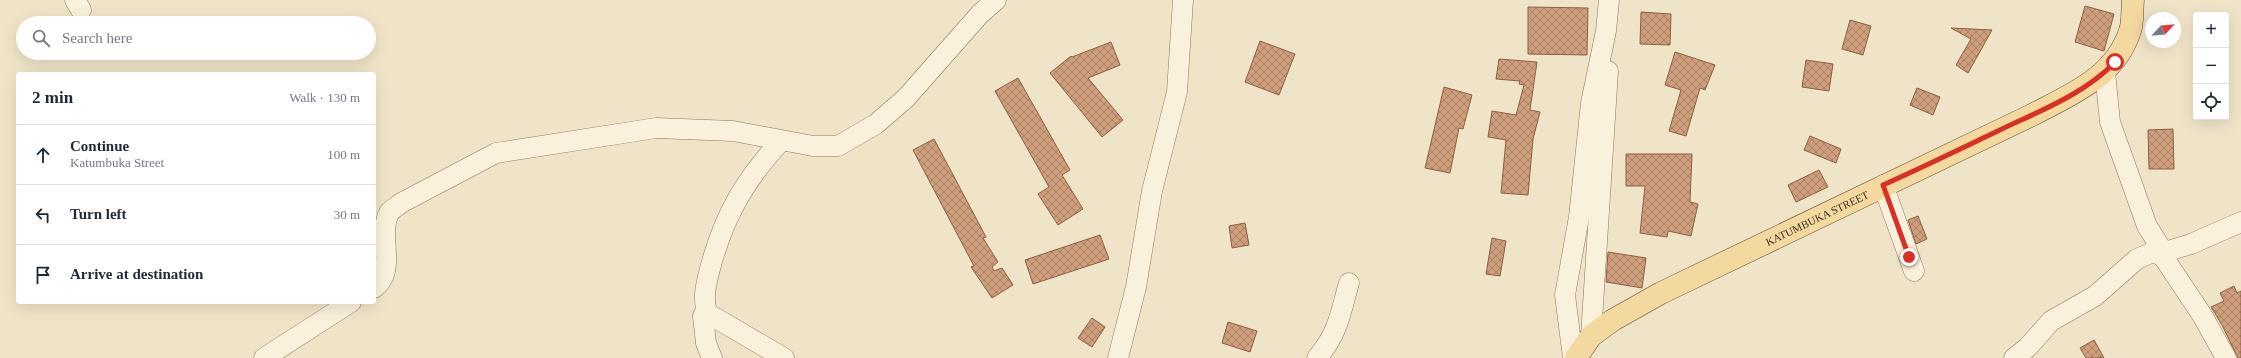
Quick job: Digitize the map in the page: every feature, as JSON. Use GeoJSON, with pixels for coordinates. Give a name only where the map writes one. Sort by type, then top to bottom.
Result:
{"type":"FeatureCollection","features":[{"type":"Feature","properties":{"kind":"main road","name":"KATUMBUKA STREET"},"geometry":{"type":"LineString","coordinates":[[1574,358],[1591,336],[1612,320],[1661,294],[1883,185],[2032,115],[2074,93],[2105,72],[2115,62],[2130,30],[2133,0]]}},
{"type":"Feature","properties":{"kind":"street"},"geometry":{"type":"LineString","coordinates":[[376,285],[385,272],[387,255],[385,228],[390,212],[401,203],[496,153],[656,128],[733,131],[813,146],[838,146],[876,124],[920,85],[980,14],[996,0]]}},
{"type":"Feature","properties":{"kind":"street"},"geometry":{"type":"LineString","coordinates":[[1118,358],[1136,287],[1152,191],[1176,92],[1184,0]]}},
{"type":"Feature","properties":{"kind":"street"},"geometry":{"type":"LineString","coordinates":[[1574,358],[1566,295],[1579,217],[1591,103],[1606,31],[1609,0]]}},
{"type":"Feature","properties":{"kind":"street"},"geometry":{"type":"LineString","coordinates":[[1591,336],[1613,0]]}},
{"type":"Feature","properties":{"kind":"street"},"geometry":{"type":"LineString","coordinates":[[2105,72],[2110,122],[2147,226],[2167,258]]}},
{"type":"Feature","properties":{"kind":"street"},"geometry":{"type":"LineString","coordinates":[[781,141],[760,164],[732,206],[719,238],[708,276],[703,302],[707,313],[784,358]]}},
{"type":"Feature","properties":{"kind":"street"},"geometry":{"type":"LineString","coordinates":[[1883,185],[1914,271]]}},
{"type":"Feature","properties":{"kind":"street"},"geometry":{"type":"LineString","coordinates":[[2226,358],[2205,320],[2164,258],[2167,258],[2168,251],[2191,244],[2241,222]]}},
{"type":"Feature","properties":{"kind":"street"},"geometry":{"type":"LineString","coordinates":[[2014,358],[2028,347],[2051,321],[2100,293],[2141,256],[2153,252],[2167,258]]}},
{"type":"Feature","properties":{"kind":"street"},"geometry":{"type":"LineString","coordinates":[[1317,358],[1330,341],[1341,319],[1349,283]]}},
{"type":"Feature","properties":{"kind":"street"},"geometry":{"type":"LineString","coordinates":[[264,358],[348,304]]}},
{"type":"Feature","properties":{"kind":"street"},"geometry":{"type":"LineString","coordinates":[[707,313],[703,316],[703,328],[712,358]]}},
{"type":"Feature","properties":{"kind":"building"},"geometry":{"type":"Polygon","coordinates":[[[2085,6],[2114,14],[2104,51],[2075,42],[2085,6]]]}},
{"type":"Feature","properties":{"kind":"building"},"geometry":{"type":"Polygon","coordinates":[[[1528,7],[1588,8],[1587,55],[1528,54],[1528,7]]]}},
{"type":"Feature","properties":{"kind":"building"},"geometry":{"type":"Polygon","coordinates":[[[1641,12],[1671,14],[1670,45],[1640,44],[1641,12]]]}},
{"type":"Feature","properties":{"kind":"building"},"geometry":{"type":"Polygon","coordinates":[[[1850,20],[1871,26],[1863,55],[1842,49],[1850,20]]]}},
{"type":"Feature","properties":{"kind":"building"},"geometry":{"type":"Polygon","coordinates":[[[1951,28],[1992,30],[1968,73],[1956,65],[1971,39],[1951,28]]]}},
{"type":"Feature","properties":{"kind":"building"},"geometry":{"type":"Polygon","coordinates":[[[1260,41],[1295,54],[1279,95],[1245,82],[1260,41]]]}},
{"type":"Feature","properties":{"kind":"building"},"geometry":{"type":"Polygon","coordinates":[[[1111,42],[1120,65],[1088,78],[1123,120],[1102,137],[1050,73],[1071,56],[1072,57],[1111,42]]]}},
{"type":"Feature","properties":{"kind":"building"},"geometry":{"type":"Polygon","coordinates":[[[1675,52],[1715,65],[1705,90],[1700,88],[1686,136],[1669,131],[1681,90],[1665,85],[1675,52]]]}},
{"type":"Feature","properties":{"kind":"building"},"geometry":{"type":"Polygon","coordinates":[[[1499,59],[1537,62],[1530,110],[1540,112],[1533,139],[1528,195],[1501,193],[1506,140],[1488,137],[1492,111],[1516,115],[1524,85],[1519,84],[1520,81],[1496,79],[1499,59]]]}},
{"type":"Feature","properties":{"kind":"building"},"geometry":{"type":"Polygon","coordinates":[[[1806,60],[1833,64],[1829,91],[1802,87],[1806,60]]]}},
{"type":"Feature","properties":{"kind":"building"},"geometry":{"type":"Polygon","coordinates":[[[1018,78],[1070,170],[1062,175],[1083,209],[1058,225],[1038,194],[1049,187],[995,91],[1018,78]]]}},
{"type":"Feature","properties":{"kind":"building"},"geometry":{"type":"Polygon","coordinates":[[[1444,87],[1472,95],[1463,129],[1459,128],[1450,173],[1425,168],[1444,87]]]}},
{"type":"Feature","properties":{"kind":"building"},"geometry":{"type":"Polygon","coordinates":[[[1917,88],[1940,97],[1933,115],[1910,105],[1917,88]]]}},
{"type":"Feature","properties":{"kind":"building"},"geometry":{"type":"Polygon","coordinates":[[[2173,129],[2174,169],[2149,169],[2148,130],[2173,129]]]}},
{"type":"Feature","properties":{"kind":"building"},"geometry":{"type":"Polygon","coordinates":[[[1810,136],[1841,149],[1836,163],[1804,150],[1810,136]]]}},
{"type":"Feature","properties":{"kind":"building"},"geometry":{"type":"Polygon","coordinates":[[[934,139],[986,237],[983,238],[998,262],[992,267],[994,271],[1002,268],[1013,285],[992,298],[971,267],[974,266],[913,150],[934,139]]]}},
{"type":"Feature","properties":{"kind":"building"},"geometry":{"type":"Polygon","coordinates":[[[1626,154],[1692,154],[1690,202],[1698,204],[1691,236],[1668,231],[1667,237],[1640,233],[1645,186],[1626,186],[1626,154]]]}},
{"type":"Feature","properties":{"kind":"building"},"geometry":{"type":"Polygon","coordinates":[[[1819,170],[1828,187],[1796,202],[1788,185],[1819,170]]]}},
{"type":"Feature","properties":{"kind":"building"},"geometry":{"type":"Polygon","coordinates":[[[1918,216],[1927,239],[1916,244],[1908,220],[1918,216]]]}},
{"type":"Feature","properties":{"kind":"building"},"geometry":{"type":"Polygon","coordinates":[[[1245,223],[1249,245],[1232,248],[1229,226],[1245,223]]]}},
{"type":"Feature","properties":{"kind":"building"},"geometry":{"type":"Polygon","coordinates":[[[1100,235],[1109,259],[1033,284],[1025,260],[1100,235]]]}},
{"type":"Feature","properties":{"kind":"building"},"geometry":{"type":"Polygon","coordinates":[[[1492,238],[1506,241],[1500,276],[1486,274],[1492,238]]]}},
{"type":"Feature","properties":{"kind":"building"},"geometry":{"type":"Polygon","coordinates":[[[1608,252],[1646,258],[1642,288],[1606,282],[1608,252]]]}},
{"type":"Feature","properties":{"kind":"building"},"geometry":{"type":"Polygon","coordinates":[[[2234,286],[2237,293],[2241,291],[2241,358],[2238,358],[2222,325],[2211,307],[2224,301],[2220,293],[2234,286]]]}},
{"type":"Feature","properties":{"kind":"building"},"geometry":{"type":"Polygon","coordinates":[[[1092,318],[1105,327],[1092,347],[1078,338],[1092,318]]]}},
{"type":"Feature","properties":{"kind":"building"},"geometry":{"type":"Polygon","coordinates":[[[1228,322],[1257,331],[1250,352],[1222,343],[1228,322]]]}},
{"type":"Feature","properties":{"kind":"building"},"geometry":{"type":"Polygon","coordinates":[[[2094,340],[2104,358],[2086,358],[2080,348],[2094,340]]]}},
{"type":"Feature","properties":{"kind":"route"},"geometry":{"type":"LineString","coordinates":[[1909,257],[1883,185],[2032,115],[2074,93],[2105,72],[2115,62]]}}]}
